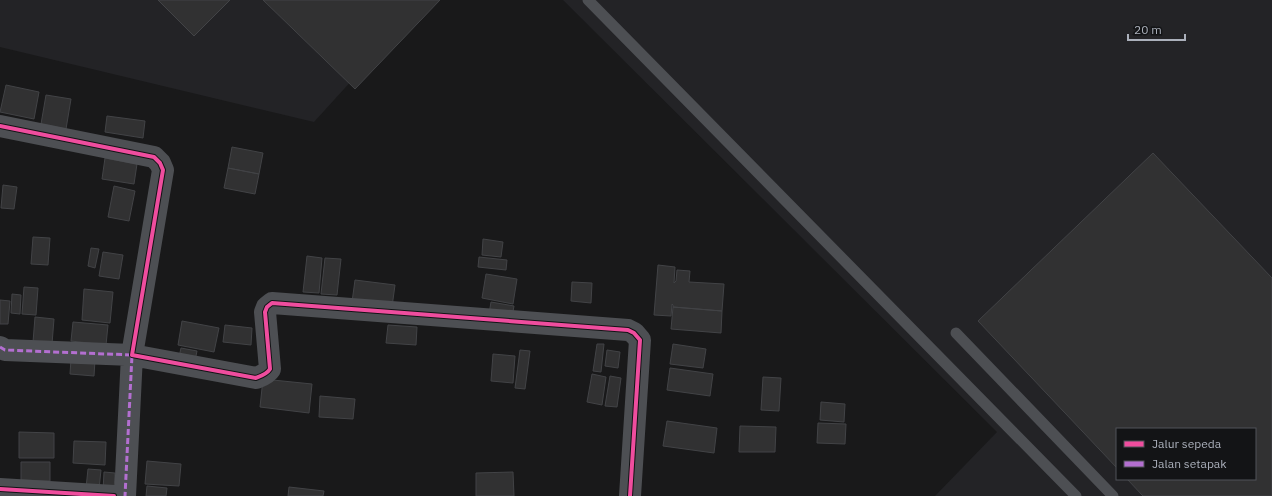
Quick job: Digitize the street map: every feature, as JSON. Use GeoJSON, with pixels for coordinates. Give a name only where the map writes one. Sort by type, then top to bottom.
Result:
{"type":"FeatureCollection","features":[{"type":"Feature","properties":{"kind":"street"},"geometry":{"type":"LineString","coordinates":[[0,126],[154,157],[160,162],[163,170],[132,355],[125,496]]}},
{"type":"Feature","properties":{"kind":"street"},"geometry":{"type":"LineString","coordinates":[[0,347],[4,350],[132,355],[256,378],[268,373],[270,369],[265,312],[267,307],[272,303],[628,330],[640,340],[630,496]]}},
{"type":"Feature","properties":{"kind":"street"},"geometry":{"type":"LineString","coordinates":[[0,489],[114,496]]}},
{"type":"Feature","properties":{"kind":"lane"},"geometry":{"type":"LineString","coordinates":[[588,0],[1076,496]]}},
{"type":"Feature","properties":{"kind":"lane"},"geometry":{"type":"LineString","coordinates":[[956,333],[1112,496]]}},
{"type":"Feature","properties":{"kind":"shaded area"},"geometry":{"type":"Polygon","coordinates":[[[0,0],[425,0],[314,122],[0,47],[0,0]]]}},
{"type":"Feature","properties":{"kind":"shaded area"},"geometry":{"type":"Polygon","coordinates":[[[563,0],[1272,0],[1272,496],[935,496],[997,432],[563,0]]]}},
{"type":"Feature","properties":{"kind":"building"},"geometry":{"type":"Polygon","coordinates":[[[158,0],[230,0],[194,36],[158,0]]]}},
{"type":"Feature","properties":{"kind":"building"},"geometry":{"type":"Polygon","coordinates":[[[263,0],[440,0],[355,89],[263,0]]]}},
{"type":"Feature","properties":{"kind":"building"},"geometry":{"type":"Polygon","coordinates":[[[6,85],[39,92],[34,119],[0,112],[6,85]]]}},
{"type":"Feature","properties":{"kind":"building"},"geometry":{"type":"Polygon","coordinates":[[[46,95],[71,99],[66,129],[41,124],[46,95]]]}},
{"type":"Feature","properties":{"kind":"building"},"geometry":{"type":"Polygon","coordinates":[[[107,116],[145,121],[143,138],[105,132],[107,116]]]}},
{"type":"Feature","properties":{"kind":"building"},"geometry":{"type":"Polygon","coordinates":[[[232,147],[263,153],[259,174],[228,168],[232,147]]]}},
{"type":"Feature","properties":{"kind":"building"},"geometry":{"type":"Polygon","coordinates":[[[1153,153],[1272,278],[1272,496],[1143,496],[1128,480],[1256,480],[1256,428],[1116,428],[1116,467],[978,321],[1153,153]]]}},
{"type":"Feature","properties":{"kind":"building"},"geometry":{"type":"Polygon","coordinates":[[[105,158],[137,164],[134,184],[102,179],[105,158]]]}},
{"type":"Feature","properties":{"kind":"building"},"geometry":{"type":"Polygon","coordinates":[[[228,168],[259,174],[255,194],[224,188],[228,168]]]}},
{"type":"Feature","properties":{"kind":"building"},"geometry":{"type":"Polygon","coordinates":[[[3,185],[17,187],[14,209],[1,208],[3,185]]]}},
{"type":"Feature","properties":{"kind":"building"},"geometry":{"type":"Polygon","coordinates":[[[114,186],[135,191],[129,221],[108,217],[114,186]]]}},
{"type":"Feature","properties":{"kind":"building"},"geometry":{"type":"Polygon","coordinates":[[[33,237],[50,238],[48,265],[31,264],[33,237]]]}},
{"type":"Feature","properties":{"kind":"building"},"geometry":{"type":"Polygon","coordinates":[[[483,239],[503,242],[501,257],[482,255],[483,239]]]}},
{"type":"Feature","properties":{"kind":"building"},"geometry":{"type":"Polygon","coordinates":[[[91,248],[99,249],[95,268],[88,266],[91,248]]]}},
{"type":"Feature","properties":{"kind":"building"},"geometry":{"type":"Polygon","coordinates":[[[103,252],[123,255],[119,279],[99,276],[103,252]]]}},
{"type":"Feature","properties":{"kind":"building"},"geometry":{"type":"Polygon","coordinates":[[[307,256],[322,258],[319,293],[303,292],[307,256]]]}},
{"type":"Feature","properties":{"kind":"building"},"geometry":{"type":"Polygon","coordinates":[[[479,257],[507,260],[506,270],[478,267],[479,257]]]}},
{"type":"Feature","properties":{"kind":"building"},"geometry":{"type":"Polygon","coordinates":[[[325,258],[341,259],[337,295],[321,294],[325,258]]]}},
{"type":"Feature","properties":{"kind":"building"},"geometry":{"type":"Polygon","coordinates":[[[658,265],[675,267],[674,283],[676,281],[677,270],[690,271],[689,282],[724,284],[722,311],[673,307],[672,304],[671,316],[654,315],[658,265]]]}},
{"type":"Feature","properties":{"kind":"building"},"geometry":{"type":"Polygon","coordinates":[[[486,274],[517,279],[513,304],[482,298],[486,274]]]}},
{"type":"Feature","properties":{"kind":"building"},"geometry":{"type":"Polygon","coordinates":[[[355,280],[395,285],[392,307],[352,302],[355,280]]]}},
{"type":"Feature","properties":{"kind":"building"},"geometry":{"type":"Polygon","coordinates":[[[572,282],[592,283],[591,303],[571,301],[572,282]]]}},
{"type":"Feature","properties":{"kind":"building"},"geometry":{"type":"Polygon","coordinates":[[[24,287],[38,288],[36,315],[22,314],[24,287]]]}},
{"type":"Feature","properties":{"kind":"building"},"geometry":{"type":"Polygon","coordinates":[[[84,289],[113,292],[110,323],[82,320],[84,289]]]}},
{"type":"Feature","properties":{"kind":"building"},"geometry":{"type":"Polygon","coordinates":[[[12,294],[21,295],[20,314],[11,313],[12,294]]]}},
{"type":"Feature","properties":{"kind":"building"},"geometry":{"type":"Polygon","coordinates":[[[0,300],[10,301],[8,324],[0,324],[0,300]]]}},
{"type":"Feature","properties":{"kind":"building"},"geometry":{"type":"Polygon","coordinates":[[[491,302],[514,306],[512,317],[489,314],[491,302]]]}},
{"type":"Feature","properties":{"kind":"building"},"geometry":{"type":"Polygon","coordinates":[[[673,307],[722,311],[721,333],[671,329],[673,307]]]}},
{"type":"Feature","properties":{"kind":"building"},"geometry":{"type":"Polygon","coordinates":[[[35,317],[54,319],[52,344],[33,342],[35,317]]]}},
{"type":"Feature","properties":{"kind":"building"},"geometry":{"type":"Polygon","coordinates":[[[182,321],[219,328],[214,352],[178,345],[182,321]]]}},
{"type":"Feature","properties":{"kind":"building"},"geometry":{"type":"Polygon","coordinates":[[[73,322],[108,325],[106,345],[71,341],[73,322]]]}},
{"type":"Feature","properties":{"kind":"building"},"geometry":{"type":"Polygon","coordinates":[[[225,325],[252,328],[251,345],[223,342],[225,325]]]}},
{"type":"Feature","properties":{"kind":"building"},"geometry":{"type":"Polygon","coordinates":[[[388,325],[417,327],[416,345],[386,343],[388,325]]]}},
{"type":"Feature","properties":{"kind":"building"},"geometry":{"type":"Polygon","coordinates":[[[597,344],[604,344],[601,372],[593,371],[597,344]]]}},
{"type":"Feature","properties":{"kind":"building"},"geometry":{"type":"Polygon","coordinates":[[[673,344],[706,349],[703,368],[670,364],[673,344]]]}},
{"type":"Feature","properties":{"kind":"building"},"geometry":{"type":"Polygon","coordinates":[[[181,348],[197,351],[195,361],[179,357],[181,348]]]}},
{"type":"Feature","properties":{"kind":"building"},"geometry":{"type":"Polygon","coordinates":[[[520,350],[530,351],[525,389],[515,388],[520,350]]]}},
{"type":"Feature","properties":{"kind":"building"},"geometry":{"type":"Polygon","coordinates":[[[607,350],[620,352],[618,368],[605,366],[607,350]]]}},
{"type":"Feature","properties":{"kind":"building"},"geometry":{"type":"Polygon","coordinates":[[[493,354],[515,356],[513,383],[491,381],[493,354]]]}},
{"type":"Feature","properties":{"kind":"building"},"geometry":{"type":"Polygon","coordinates":[[[71,359],[95,360],[94,376],[70,374],[71,359]]]}},
{"type":"Feature","properties":{"kind":"building"},"geometry":{"type":"Polygon","coordinates":[[[670,368],[713,374],[710,396],[667,390],[670,368]]]}},
{"type":"Feature","properties":{"kind":"building"},"geometry":{"type":"Polygon","coordinates":[[[592,374],[606,377],[602,405],[587,402],[592,374]]]}},
{"type":"Feature","properties":{"kind":"building"},"geometry":{"type":"Polygon","coordinates":[[[610,376],[621,378],[617,407],[605,406],[610,376]]]}},
{"type":"Feature","properties":{"kind":"building"},"geometry":{"type":"Polygon","coordinates":[[[763,377],[781,378],[779,411],[761,410],[763,377]]]}},
{"type":"Feature","properties":{"kind":"building"},"geometry":{"type":"Polygon","coordinates":[[[263,379],[312,384],[309,413],[260,407],[263,379]]]}},
{"type":"Feature","properties":{"kind":"building"},"geometry":{"type":"Polygon","coordinates":[[[320,396],[355,399],[353,419],[319,417],[320,396]]]}},
{"type":"Feature","properties":{"kind":"building"},"geometry":{"type":"Polygon","coordinates":[[[821,402],[845,404],[844,422],[820,420],[821,402]]]}},
{"type":"Feature","properties":{"kind":"building"},"geometry":{"type":"Polygon","coordinates":[[[667,421],[717,428],[714,453],[663,446],[667,421]]]}},
{"type":"Feature","properties":{"kind":"building"},"geometry":{"type":"Polygon","coordinates":[[[818,423],[846,424],[845,444],[817,443],[818,423]]]}},
{"type":"Feature","properties":{"kind":"building"},"geometry":{"type":"Polygon","coordinates":[[[740,426],[776,427],[775,452],[739,452],[740,426]]]}},
{"type":"Feature","properties":{"kind":"building"},"geometry":{"type":"Polygon","coordinates":[[[19,432],[54,433],[54,458],[19,458],[19,432]]]}},
{"type":"Feature","properties":{"kind":"building"},"geometry":{"type":"Polygon","coordinates":[[[74,441],[106,442],[105,465],[73,463],[74,441]]]}},
{"type":"Feature","properties":{"kind":"building"},"geometry":{"type":"Polygon","coordinates":[[[147,461],[181,464],[179,486],[145,484],[147,461]]]}},
{"type":"Feature","properties":{"kind":"building"},"geometry":{"type":"Polygon","coordinates":[[[21,462],[50,462],[50,481],[21,480],[21,462]]]}},
{"type":"Feature","properties":{"kind":"building"},"geometry":{"type":"Polygon","coordinates":[[[88,469],[101,470],[99,489],[86,488],[88,469]]]}},
{"type":"Feature","properties":{"kind":"building"},"geometry":{"type":"Polygon","coordinates":[[[104,472],[115,473],[114,491],[103,491],[104,472]]]}},
{"type":"Feature","properties":{"kind":"building"},"geometry":{"type":"Polygon","coordinates":[[[513,472],[514,496],[476,496],[476,473],[513,472]]]}},
{"type":"Feature","properties":{"kind":"building"},"geometry":{"type":"Polygon","coordinates":[[[147,486],[167,488],[166,496],[146,496],[147,486]]]}},
{"type":"Feature","properties":{"kind":"building"},"geometry":{"type":"Polygon","coordinates":[[[289,487],[324,491],[323,496],[288,496],[289,487]]]}},
{"type":"Feature","properties":{"kind":"marked path"},"geometry":{"type":"LineString","coordinates":[[0,347],[5,350],[132,355],[125,496]]}},
{"type":"Feature","properties":{"kind":"cycle path"},"geometry":{"type":"LineString","coordinates":[[0,126],[154,157],[160,163],[163,170],[132,355],[256,378],[266,374],[270,369],[265,312],[267,307],[272,303],[628,330],[634,333],[640,340],[630,496]]}},
{"type":"Feature","properties":{"kind":"cycle path"},"geometry":{"type":"LineString","coordinates":[[0,489],[114,496]]}}]}
